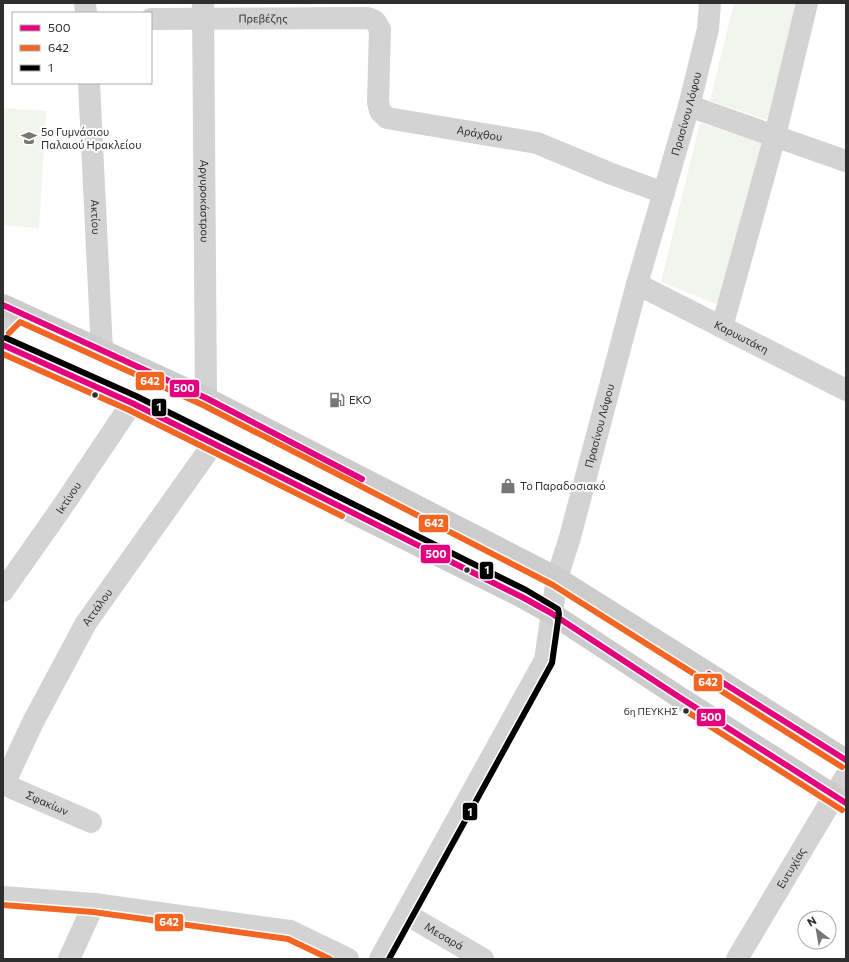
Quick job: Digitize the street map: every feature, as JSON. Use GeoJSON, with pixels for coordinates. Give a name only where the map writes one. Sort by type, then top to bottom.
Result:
{"type":"FeatureCollection","features":[{"type":"Feature","properties":{"kind":"main road"},"geometry":{"type":"LineString","coordinates":[[11,309],[206,398],[557,578],[846,760]]}},
{"type":"Feature","properties":{"kind":"main road"},"geometry":{"type":"LineString","coordinates":[[3,345],[132,403],[522,597],[551,613],[679,697],[840,799]]}},
{"type":"Feature","properties":{"kind":"street","name":"Πρασίνου Λόφου"},"geometry":{"type":"LineString","coordinates":[[380,959],[545,660],[557,578],[570,537],[637,284],[689,106],[708,29],[710,3]]}},
{"type":"Feature","properties":{"kind":"street"},"geometry":{"type":"LineString","coordinates":[[722,327],[775,136],[808,3]]}},
{"type":"Feature","properties":{"kind":"street","name":"Πρεβέζης"},"geometry":{"type":"LineString","coordinates":[[152,20],[204,11],[368,18],[375,21]]}},
{"type":"Feature","properties":{"kind":"street","name":"Αργυροκάστρου"},"geometry":{"type":"LineString","coordinates":[[204,11],[206,398]]}},
{"type":"Feature","properties":{"kind":"street","name":"Αράχθου"},"geometry":{"type":"LineString","coordinates":[[375,21],[380,30],[378,102],[380,111],[387,118],[537,142],[664,193]]}},
{"type":"Feature","properties":{"kind":"street","name":"Ακτίου"},"geometry":{"type":"LineString","coordinates":[[89,84],[102,351]]}},
{"type":"Feature","properties":{"kind":"street"},"geometry":{"type":"LineString","coordinates":[[689,106],[846,161]]}},
{"type":"Feature","properties":{"kind":"street","name":"Καρυωτάκη"},"geometry":{"type":"LineString","coordinates":[[637,284],[846,390]]}},
{"type":"Feature","properties":{"kind":"street"},"geometry":{"type":"LineString","coordinates":[[3,327],[11,309]]}},
{"type":"Feature","properties":{"kind":"street","name":"Ικτίνου"},"geometry":{"type":"LineString","coordinates":[[3,591],[58,513],[132,403]]}},
{"type":"Feature","properties":{"kind":"street","name":"Αττάλου"},"geometry":{"type":"LineString","coordinates":[[3,784],[33,722],[86,623],[214,444]]}},
{"type":"Feature","properties":{"kind":"street","name":"Ευτυχίας"},"geometry":{"type":"LineString","coordinates":[[737,959],[840,799],[846,776]]}},
{"type":"Feature","properties":{"kind":"street","name":"Σφακίων"},"geometry":{"type":"LineString","coordinates":[[3,784],[91,822]]}},
{"type":"Feature","properties":{"kind":"street"},"geometry":{"type":"LineString","coordinates":[[3,897],[94,904],[290,931],[348,959]]}},
{"type":"Feature","properties":{"kind":"street"},"geometry":{"type":"LineString","coordinates":[[69,959],[94,904]]}},
{"type":"Feature","properties":{"kind":"street","name":"Μεσαρά"},"geometry":{"type":"LineString","coordinates":[[406,914],[483,959]]}},
{"type":"Feature","properties":{"kind":"shaded area"},"geometry":{"type":"Polygon","coordinates":[[[734,3],[798,3],[768,120],[710,101],[734,3]]]}},
{"type":"Feature","properties":{"kind":"shaded area"},"geometry":{"type":"Polygon","coordinates":[[[3,108],[46,111],[39,228],[3,225],[3,108]]]}},
{"type":"Feature","properties":{"kind":"shaded area"},"geometry":{"type":"Polygon","coordinates":[[[700,123],[762,142],[719,305],[661,282],[700,123]]]}},
{"type":"Feature","properties":{"kind":"transit line","name":"500"},"geometry":{"type":"LineString","coordinates":[[3,305],[206,398],[362,479]]}},
{"type":"Feature","properties":{"kind":"transit line","name":"642"},"geometry":{"type":"LineString","coordinates":[[9,333],[20,322],[203,405],[553,585],[842,767]]}},
{"type":"Feature","properties":{"kind":"transit line","name":"1"},"geometry":{"type":"LineString","coordinates":[[6,338],[136,396],[526,590],[558,609],[559,614],[552,663],[389,959]]}},
{"type":"Feature","properties":{"kind":"transit line","name":"500"},"geometry":{"type":"LineString","coordinates":[[3,345],[132,403],[522,597],[551,613],[679,697],[846,803]]}},
{"type":"Feature","properties":{"kind":"transit line","name":"642"},"geometry":{"type":"LineString","coordinates":[[3,354],[129,410],[342,516]]}},
{"type":"Feature","properties":{"kind":"transit line","name":"500"},"geometry":{"type":"LineString","coordinates":[[709,674],[846,760]]}},
{"type":"Feature","properties":{"kind":"transit line","name":"642"},"geometry":{"type":"LineString","coordinates":[[686,711],[842,810]]}},
{"type":"Feature","properties":{"kind":"transit line","name":"642"},"geometry":{"type":"LineString","coordinates":[[3,905],[93,912],[288,939],[330,959]]}},
{"type":"Feature","properties":{"kind":"place","name":"5ο Γυμνάσιου Παλαιού Ηρακλείου"},"geometry":{"type":"Point","coordinates":[29,138]}},
{"type":"Feature","properties":{"kind":"place","name":"EKO"},"geometry":{"type":"Point","coordinates":[337,400]}},
{"type":"Feature","properties":{"kind":"place","name":"Το Παραδοσιακό"},"geometry":{"type":"Point","coordinates":[508,486]}},
{"type":"Feature","properties":{"kind":"place","name":"6η ΠΕΥΚΗΣ"},"geometry":{"type":"Point","coordinates":[686,711]}}]}
